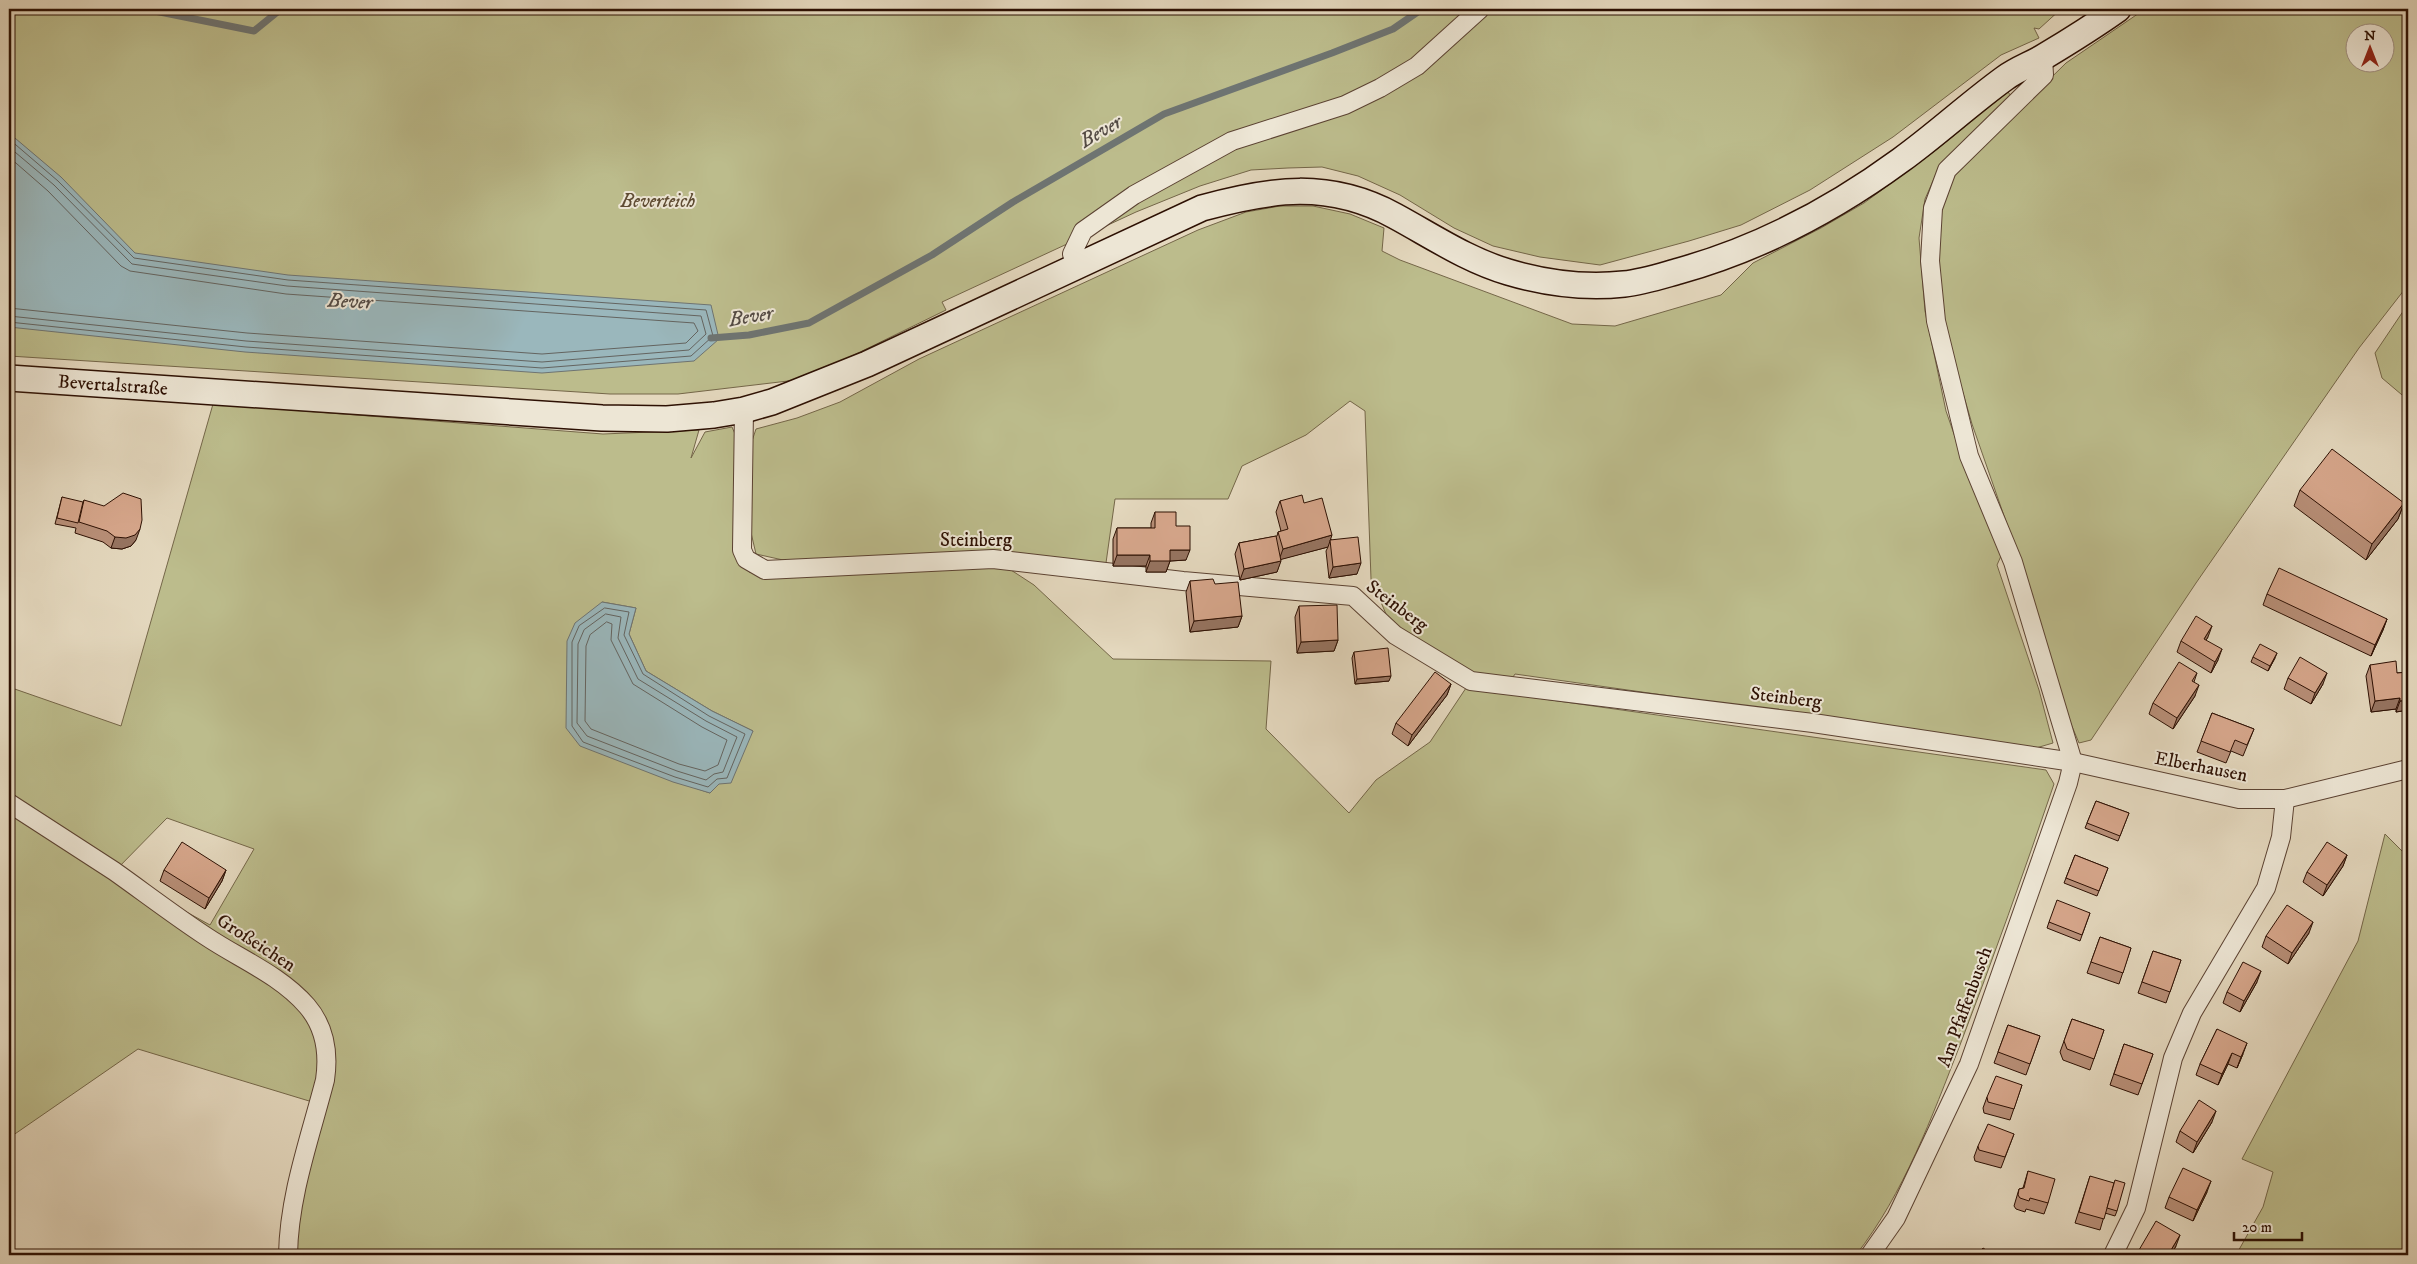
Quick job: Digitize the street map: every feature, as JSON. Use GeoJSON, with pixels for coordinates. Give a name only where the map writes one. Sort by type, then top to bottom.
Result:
{"type":"FeatureCollection","features":[{"type":"Feature","properties":{"kind":"street"},"geometry":{"type":"LineString","coordinates":[[1076,268],[1072,254],[1083,231],[1134,195],[1232,140],[1345,105],[1380,88],[1416,66],[1480,9]]}},
{"type":"Feature","properties":{"kind":"street","name":"Bevertalstraße"},"geometry":{"type":"LineString","coordinates":[[9,378],[619,418],[667,419],[744,410],[831,380],[1202,208],[1267,192],[1305,190],[1340,194],[1392,214],[1465,256],[1516,274],[1568,284],[1625,284],[1651,279],[1748,248],[1817,213],[1900,161],[2006,76],[2077,38],[2118,9]]}},
{"type":"Feature","properties":{"kind":"street"},"geometry":{"type":"LineString","coordinates":[[2043,57],[2044,75],[1948,170],[1933,208],[1930,261],[1936,321],[1969,456],[2013,562],[2073,762]]}},
{"type":"Feature","properties":{"kind":"street","name":"Steinberg"},"geometry":{"type":"LineString","coordinates":[[744,410],[742,550],[746,559],[765,570],[993,559],[1104,570],[1183,581],[1353,596],[1396,635],[1471,681],[1813,723],[2073,762]]}},
{"type":"Feature","properties":{"kind":"street","name":"Elberhausen"},"geometry":{"type":"LineString","coordinates":[[2073,762],[2239,799],[2286,799],[2408,769]]}},
{"type":"Feature","properties":{"kind":"street","name":"Am Pfaffenbusch"},"geometry":{"type":"LineString","coordinates":[[1870,1255],[1896,1218],[1969,1064],[2068,783],[2073,762]]}},
{"type":"Feature","properties":{"kind":"street"},"geometry":{"type":"LineString","coordinates":[[2112,1255],[2136,1208],[2173,1058],[2192,1013],[2266,888],[2281,838],[2286,799]]}},
{"type":"Feature","properties":{"kind":"street","name":"Großeichen"},"geometry":{"type":"LineString","coordinates":[[9,803],[114,872],[207,937],[261,969],[294,993],[307,1006],[324,1036],[328,1062],[293,1202],[289,1227],[288,1255]]}},
{"type":"Feature","properties":{"kind":"green space","name":"Beverteich"},"geometry":{"type":"Polygon","coordinates":[[[9,9],[1480,9],[1454,44],[1492,9],[2061,9],[2039,29],[2034,28],[2039,38],[2001,55],[1893,137],[1810,190],[1741,225],[1600,265],[1540,257],[1493,246],[1454,228],[1400,195],[1358,176],[1322,167],[1251,170],[1200,186],[1136,212],[942,302],[946,310],[805,379],[678,394],[610,394],[9,356],[9,9]]]}},
{"type":"Feature","properties":{"kind":"green space"},"geometry":{"type":"Polygon","coordinates":[[[2145,9],[2408,9],[2408,285],[2359,348],[2196,583],[2091,740],[2079,743],[2060,698],[2010,533],[1972,424],[1942,321],[1935,243],[1942,202],[1954,173],[2066,63],[2145,9]]]}},
{"type":"Feature","properties":{"kind":"green space"},"geometry":{"type":"Polygon","coordinates":[[[2008,92],[2011,96],[1941,163],[1925,199],[1919,238],[1925,311],[1946,411],[1972,486],[2001,556],[1997,565],[2039,690],[2053,743],[2036,748],[1515,674],[1507,686],[1471,681],[1395,635],[1371,579],[1365,411],[1350,401],[1306,435],[1242,466],[1228,499],[1115,499],[1105,570],[994,559],[1034,585],[1113,659],[1271,661],[1266,729],[1349,813],[1376,780],[1430,742],[1466,688],[2046,770],[2054,784],[2020,883],[1949,1072],[1903,1180],[1889,1206],[1856,1255],[288,1255],[319,1104],[138,1049],[9,1138],[9,687],[121,726],[213,404],[603,434],[699,430],[691,458],[705,432],[732,427],[738,441],[736,553],[749,572],[783,578],[849,564],[783,560],[756,554],[749,524],[752,441],[756,429],[797,418],[840,402],[919,359],[1198,230],[1246,212],[1280,206],[1313,206],[1350,214],[1384,228],[1382,251],[1400,260],[1572,324],[1615,326],[1721,295],[1753,263],[1821,228],[1864,203],[1935,151],[2008,92]],[[602,602],[695,788],[710,793],[753,731],[712,711],[646,671],[629,634],[636,608],[602,602]],[[167,818],[114,872],[210,925],[254,849],[167,818]]]}},
{"type":"Feature","properties":{"kind":"green space"},"geometry":{"type":"Polygon","coordinates":[[[2408,304],[2408,400],[2382,378],[2375,353],[2408,304]]]}},
{"type":"Feature","properties":{"kind":"green space"},"geometry":{"type":"Polygon","coordinates":[[[2385,834],[2408,857],[2408,1255],[2236,1255],[2263,1207],[2273,1172],[2242,1159],[2358,941],[2385,834]]]}},
{"type":"Feature","properties":{"kind":"water"},"geometry":{"type":"Polygon","coordinates":[[[9,133],[61,177],[135,253],[288,275],[711,305],[719,339],[694,361],[542,373],[245,352],[9,327],[9,133]]]}},
{"type":"Feature","properties":{"kind":"water"},"geometry":{"type":"Polygon","coordinates":[[[602,602],[636,608],[629,634],[646,671],[712,711],[753,731],[731,783],[719,784],[710,793],[673,782],[580,746],[566,728],[567,641],[575,623],[602,602]]]}},
{"type":"Feature","properties":{"kind":"building"},"geometry":{"type":"Polygon","coordinates":[[[2332,449],[2404,503],[2372,544],[2300,490],[2332,449]]]}},
{"type":"Feature","properties":{"kind":"building"},"geometry":{"type":"Polygon","coordinates":[[[123,493],[141,499],[142,520],[140,529],[135,535],[126,538],[115,537],[107,531],[79,522],[84,500],[104,506],[123,493]]]}},
{"type":"Feature","properties":{"kind":"building"},"geometry":{"type":"Polygon","coordinates":[[[1302,495],[1304,503],[1322,498],[1332,535],[1283,549],[1278,532],[1288,529],[1280,501],[1302,495]]]}},
{"type":"Feature","properties":{"kind":"building"},"geometry":{"type":"Polygon","coordinates":[[[62,497],[83,502],[78,523],[57,518],[62,497]]]}},
{"type":"Feature","properties":{"kind":"building"},"geometry":{"type":"Polygon","coordinates":[[[1155,512],[1176,512],[1176,526],[1190,526],[1190,550],[1170,550],[1170,561],[1150,561],[1150,555],[1117,555],[1117,528],[1155,528],[1155,512]]]}},
{"type":"Feature","properties":{"kind":"building"},"geometry":{"type":"Polygon","coordinates":[[[1276,536],[1281,561],[1244,569],[1239,543],[1276,536]]]}},
{"type":"Feature","properties":{"kind":"building"},"geometry":{"type":"Polygon","coordinates":[[[1358,537],[1361,563],[1333,567],[1330,540],[1358,537]]]}},
{"type":"Feature","properties":{"kind":"building"},"geometry":{"type":"Polygon","coordinates":[[[2279,568],[2387,619],[2375,645],[2267,594],[2279,568]]]}},
{"type":"Feature","properties":{"kind":"building"},"geometry":{"type":"Polygon","coordinates":[[[1213,579],[1215,584],[1238,582],[1242,616],[1194,621],[1190,581],[1213,579]]]}},
{"type":"Feature","properties":{"kind":"building"},"geometry":{"type":"Polygon","coordinates":[[[1337,605],[1338,640],[1301,642],[1299,606],[1337,605]]]}},
{"type":"Feature","properties":{"kind":"building"},"geometry":{"type":"Polygon","coordinates":[[[2196,616],[2212,626],[2204,639],[2222,649],[2215,662],[2181,641],[2196,616]]]}},
{"type":"Feature","properties":{"kind":"building"},"geometry":{"type":"Polygon","coordinates":[[[2260,644],[2277,653],[2270,666],[2253,657],[2260,644]]]}},
{"type":"Feature","properties":{"kind":"building"},"geometry":{"type":"Polygon","coordinates":[[[1388,648],[1391,676],[1357,679],[1354,652],[1388,648]]]}},
{"type":"Feature","properties":{"kind":"building"},"geometry":{"type":"Polygon","coordinates":[[[2300,657],[2327,673],[2315,693],[2288,678],[2300,657]]]}},
{"type":"Feature","properties":{"kind":"building"},"geometry":{"type":"Polygon","coordinates":[[[2396,661],[2397,673],[2408,672],[2408,700],[2400,701],[2400,698],[2375,701],[2370,665],[2396,661]]]}},
{"type":"Feature","properties":{"kind":"building"},"geometry":{"type":"Polygon","coordinates":[[[2179,662],[2197,673],[2192,681],[2199,685],[2177,718],[2153,703],[2179,662]]]}},
{"type":"Feature","properties":{"kind":"building"},"geometry":{"type":"Polygon","coordinates":[[[1435,672],[1451,684],[1412,735],[1396,723],[1435,672]]]}},
{"type":"Feature","properties":{"kind":"building"},"geometry":{"type":"Polygon","coordinates":[[[2212,713],[2254,729],[2247,745],[2235,740],[2230,752],[2201,741],[2212,713]]]}},
{"type":"Feature","properties":{"kind":"building"},"geometry":{"type":"Polygon","coordinates":[[[2096,801],[2129,813],[2120,836],[2087,823],[2096,801]]]}},
{"type":"Feature","properties":{"kind":"building"},"geometry":{"type":"Polygon","coordinates":[[[182,842],[226,870],[209,898],[164,870],[182,842]]]}},
{"type":"Feature","properties":{"kind":"building"},"geometry":{"type":"Polygon","coordinates":[[[2327,842],[2347,855],[2327,885],[2307,872],[2327,842]]]}},
{"type":"Feature","properties":{"kind":"building"},"geometry":{"type":"Polygon","coordinates":[[[2075,855],[2108,868],[2099,891],[2066,878],[2075,855]]]}},
{"type":"Feature","properties":{"kind":"building"},"geometry":{"type":"Polygon","coordinates":[[[2057,900],[2090,913],[2082,935],[2049,922],[2057,900]]]}},
{"type":"Feature","properties":{"kind":"building"},"geometry":{"type":"Polygon","coordinates":[[[2287,905],[2313,922],[2292,953],[2266,936],[2287,905]]]}},
{"type":"Feature","properties":{"kind":"building"},"geometry":{"type":"Polygon","coordinates":[[[2100,937],[2131,948],[2123,973],[2091,962],[2100,937]]]}},
{"type":"Feature","properties":{"kind":"building"},"geometry":{"type":"Polygon","coordinates":[[[2153,951],[2181,960],[2170,992],[2142,982],[2153,951]]]}},
{"type":"Feature","properties":{"kind":"building"},"geometry":{"type":"Polygon","coordinates":[[[2243,962],[2261,971],[2244,1001],[2227,992],[2243,962]]]}},
{"type":"Feature","properties":{"kind":"building"},"geometry":{"type":"Polygon","coordinates":[[[2072,1019],[2104,1030],[2094,1059],[2067,1049],[2064,1041],[2072,1019]]]}},
{"type":"Feature","properties":{"kind":"building"},"geometry":{"type":"Polygon","coordinates":[[[2008,1025],[2040,1036],[2030,1064],[1998,1052],[2008,1025]]]}},
{"type":"Feature","properties":{"kind":"building"},"geometry":{"type":"Polygon","coordinates":[[[2217,1029],[2247,1043],[2241,1057],[2232,1053],[2222,1074],[2200,1064],[2217,1029]]]}},
{"type":"Feature","properties":{"kind":"building"},"geometry":{"type":"Polygon","coordinates":[[[2124,1044],[2153,1054],[2142,1084],[2114,1074],[2124,1044]]]}},
{"type":"Feature","properties":{"kind":"building"},"geometry":{"type":"Polygon","coordinates":[[[1996,1076],[2022,1085],[2014,1109],[1988,1102],[1987,1097],[1996,1076]]]}},
{"type":"Feature","properties":{"kind":"building"},"geometry":{"type":"Polygon","coordinates":[[[2199,1100],[2216,1111],[2197,1142],[2180,1131],[2199,1100]]]}},
{"type":"Feature","properties":{"kind":"building"},"geometry":{"type":"Polygon","coordinates":[[[1988,1124],[2014,1134],[2005,1157],[1979,1150],[1978,1146],[1988,1124]]]}},
{"type":"Feature","properties":{"kind":"building"},"geometry":{"type":"Polygon","coordinates":[[[2183,1168],[2211,1181],[2197,1210],[2169,1197],[2183,1168]]]}},
{"type":"Feature","properties":{"kind":"building"},"geometry":{"type":"Polygon","coordinates":[[[2028,1171],[2055,1179],[2048,1203],[2030,1198],[2029,1201],[2020,1198],[2018,1195],[2019,1189],[2024,1188],[2028,1171]]]}},
{"type":"Feature","properties":{"kind":"building"},"geometry":{"type":"Polygon","coordinates":[[[2090,1176],[2114,1183],[2104,1219],[2079,1212],[2090,1176]]]}},
{"type":"Feature","properties":{"kind":"building"},"geometry":{"type":"Polygon","coordinates":[[[2115,1180],[2125,1183],[2117,1211],[2107,1208],[2115,1180]]]}},
{"type":"Feature","properties":{"kind":"building"},"geometry":{"type":"Polygon","coordinates":[[[2156,1221],[2180,1235],[2168,1255],[2149,1255],[2139,1250],[2156,1221]]]}},
{"type":"Feature","properties":{"kind":"building"},"geometry":{"type":"Polygon","coordinates":[[[1983,1248],[1994,1255],[1977,1255],[1983,1248]]]}},
{"type":"Feature","properties":{"kind":"building"},"geometry":{"type":"Polygon","coordinates":[[[1903,1250],[1910,1255],[1900,1255],[1903,1250]]]}},
{"type":"Feature","properties":{"kind":"waterway"},"geometry":{"type":"LineString","coordinates":[[145,9],[254,31],[281,9]]}},
{"type":"Feature","properties":{"kind":"waterway","name":"Bever"},"geometry":{"type":"LineString","coordinates":[[711,338],[749,335],[809,323],[932,255],[1013,202],[1164,114],[1393,29],[1422,9]]}}]}
